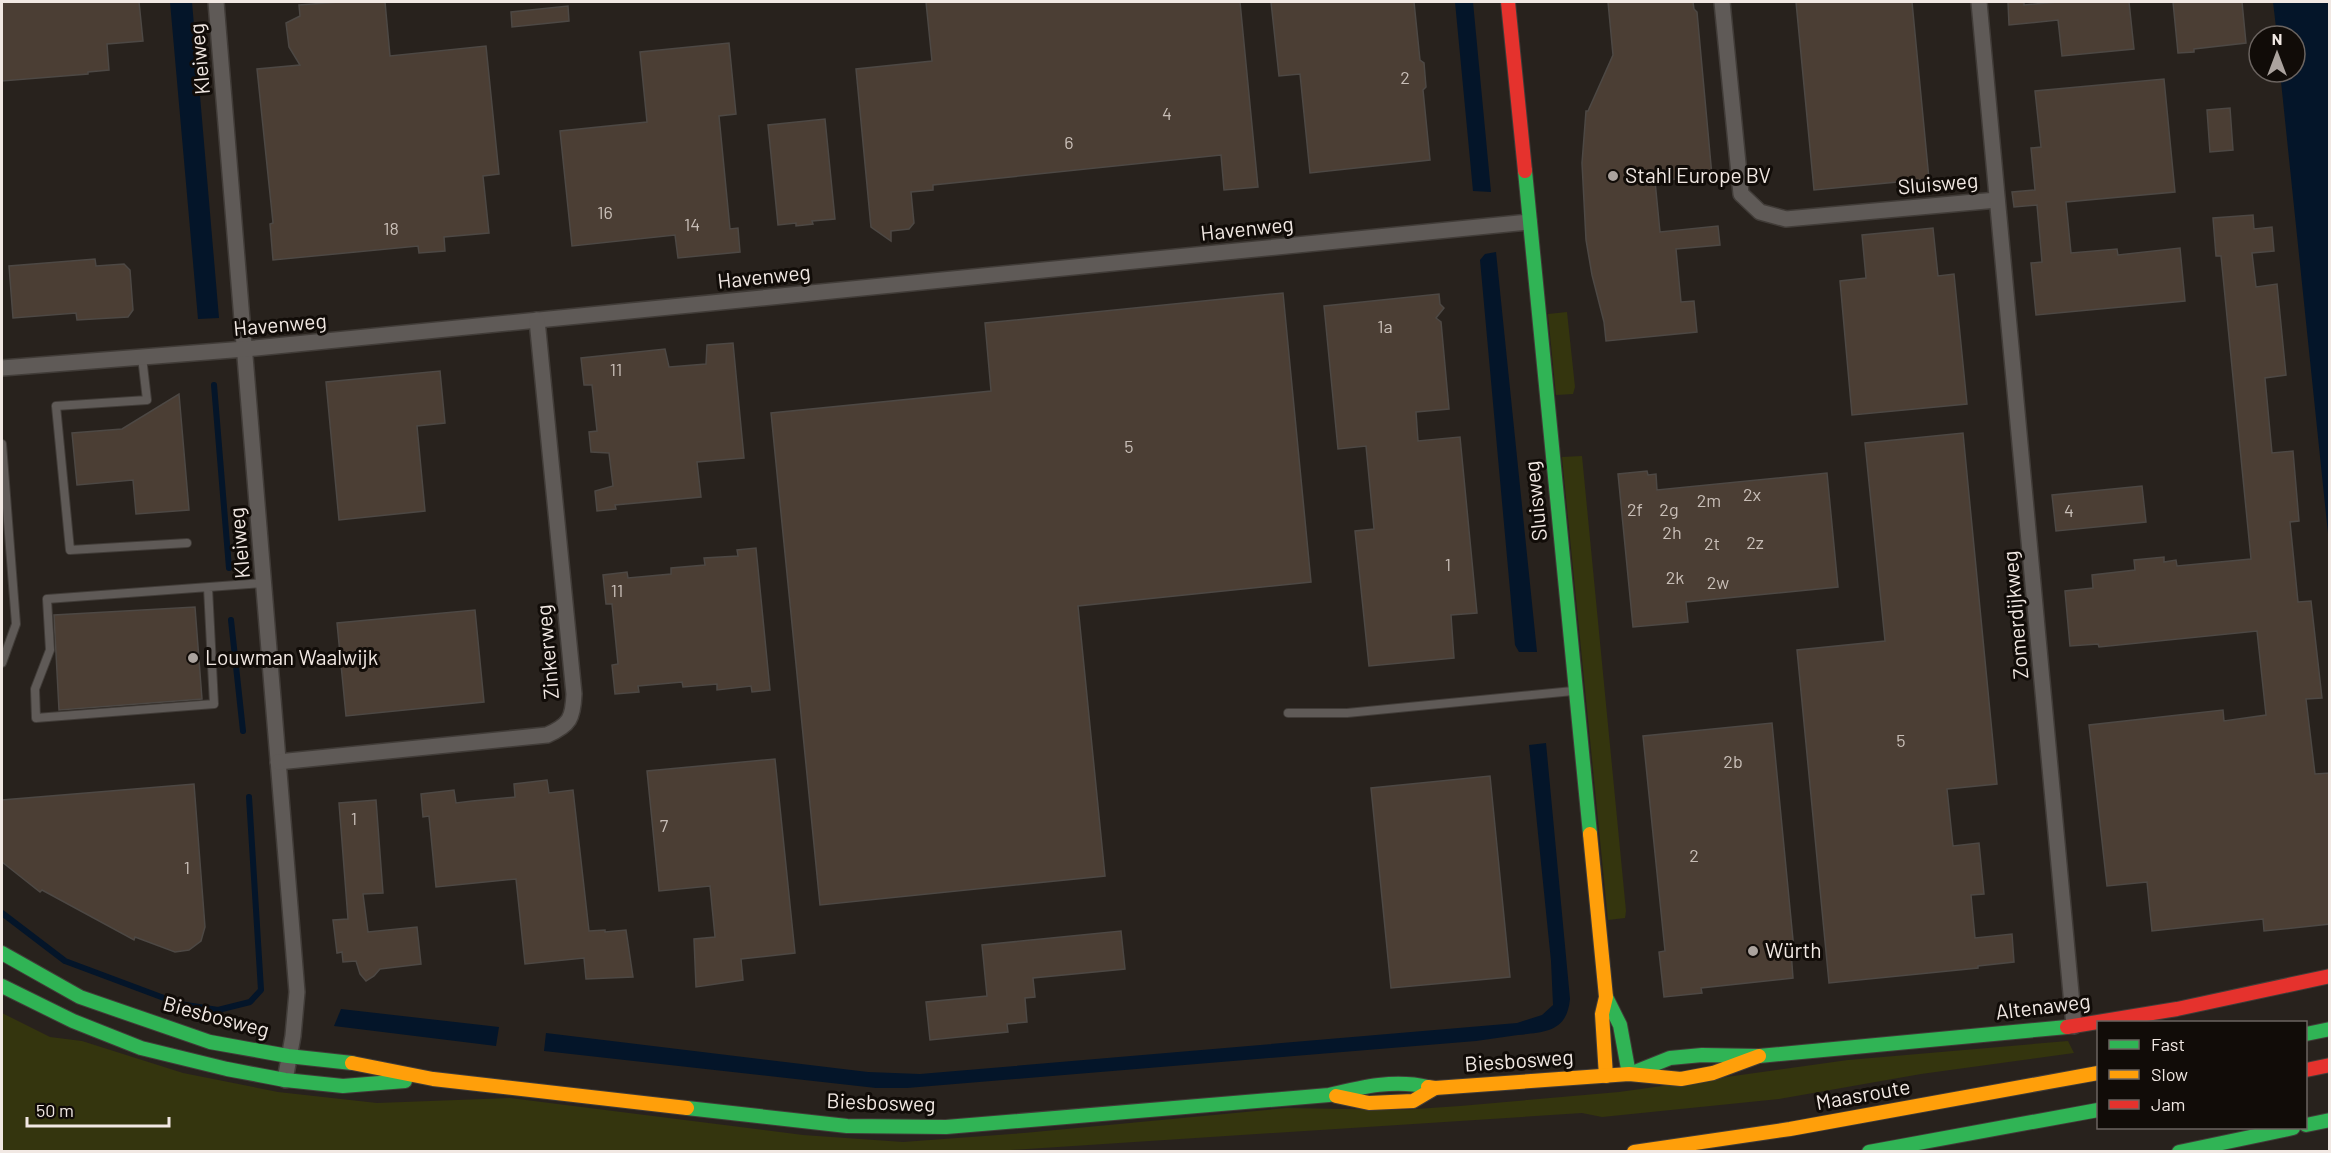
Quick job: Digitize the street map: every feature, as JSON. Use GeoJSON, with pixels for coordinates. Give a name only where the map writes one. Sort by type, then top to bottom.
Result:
{"type":"FeatureCollection","features":[{"type":"Feature","properties":{"kind":"main road","name":"Sluisweg"},"geometry":{"type":"LineString","coordinates":[[1508,2],[1606,997],[1602,1014],[1606,1076]]}},
{"type":"Feature","properties":{"kind":"main road","name":"Biesbosweg"},"geometry":{"type":"LineString","coordinates":[[2,953],[80,997],[210,1042],[288,1056],[345,1062],[433,1079],[847,1126],[946,1126],[1329,1095],[1366,1086],[1407,1082],[1435,1088],[1606,1076]]}},
{"type":"Feature","properties":{"kind":"main road","name":"Altenaweg"},"geometry":{"type":"LineString","coordinates":[[2104,1021],[2177,1009],[2330,976]]}},
{"type":"Feature","properties":{"kind":"main road","name":"Biesbosweg"},"geometry":{"type":"LineString","coordinates":[[2,986],[73,1021],[141,1048],[227,1069],[285,1080],[343,1086],[433,1079]]}},
{"type":"Feature","properties":{"kind":"main road","name":"Sluisweg"},"geometry":{"type":"LineString","coordinates":[[1606,997],[1617,1013],[1623,1033],[1629,1074]]}},
{"type":"Feature","properties":{"kind":"main road","name":"Altenaweg"},"geometry":{"type":"LineString","coordinates":[[1629,1074],[1670,1058],[1702,1055],[1759,1056],[2097,1022]]}},
{"type":"Feature","properties":{"kind":"main road"},"geometry":{"type":"LineString","coordinates":[[2307,1034],[2330,1029]]}},
{"type":"Feature","properties":{"kind":"main road","name":"Altenaweg"},"geometry":{"type":"LineString","coordinates":[[1606,1076],[1629,1074],[1681,1078],[1713,1073],[1759,1056]]}},
{"type":"Feature","properties":{"kind":"main road"},"geometry":{"type":"LineString","coordinates":[[2307,1070],[2330,1065]]}},
{"type":"Feature","properties":{"kind":"main road","name":"Maasroute"},"geometry":{"type":"LineString","coordinates":[[1634,1152],[1790,1129],[2097,1073]]}},
{"type":"Feature","properties":{"kind":"main road"},"geometry":{"type":"LineString","coordinates":[[1869,1152],[2097,1110]]}},
{"type":"Feature","properties":{"kind":"main road"},"geometry":{"type":"LineString","coordinates":[[2307,1125],[2330,1120]]}},
{"type":"Feature","properties":{"kind":"main road"},"geometry":{"type":"LineString","coordinates":[[2179,1152],[2288,1129]]}},
{"type":"Feature","properties":{"kind":"main road"},"geometry":{"type":"LineString","coordinates":[[1901,1152],[1942,1139]]}},
{"type":"Feature","properties":{"kind":"street","name":"Kleiweg"},"geometry":{"type":"LineString","coordinates":[[216,2],[297,992],[293,1036],[285,1080]]}},
{"type":"Feature","properties":{"kind":"street","name":"Sluisweg"},"geometry":{"type":"LineString","coordinates":[[1722,2],[1741,194],[1760,212],[1786,219],[1997,200],[1979,2]]}},
{"type":"Feature","properties":{"kind":"street","name":"Zomerdijkweg"},"geometry":{"type":"LineString","coordinates":[[1997,200],[2033,560],[2074,1026]]}},
{"type":"Feature","properties":{"kind":"street","name":"Havenweg"},"geometry":{"type":"LineString","coordinates":[[2,368],[245,350],[1529,222]]}},
{"type":"Feature","properties":{"kind":"street","name":"Zinkerweg"},"geometry":{"type":"LineString","coordinates":[[278,762],[547,735],[563,727],[573,713],[574,694],[537,320]]}},
{"type":"Feature","properties":{"kind":"lane"},"geometry":{"type":"LineString","coordinates":[[142,357],[147,400],[56,406],[70,550],[187,543]]}},
{"type":"Feature","properties":{"kind":"lane"},"geometry":{"type":"LineString","coordinates":[[2,444],[16,624],[2,663]]}},
{"type":"Feature","properties":{"kind":"lane"},"geometry":{"type":"LineString","coordinates":[[208,588],[214,704],[36,718],[34,689],[50,650],[47,599],[264,583]]}},
{"type":"Feature","properties":{"kind":"lane"},"geometry":{"type":"LineString","coordinates":[[1288,713],[1347,713],[1576,690]]}},
{"type":"Feature","properties":{"kind":"shaded area"},"geometry":{"type":"Polygon","coordinates":[[[1567,312],[1575,387],[1573,394],[1556,395],[1548,314],[1567,312]]]}},
{"type":"Feature","properties":{"kind":"shaded area"},"geometry":{"type":"Polygon","coordinates":[[[1582,456],[1626,911],[1625,918],[1608,920],[1562,457],[1582,456]]]}},
{"type":"Feature","properties":{"kind":"shaded area"},"geometry":{"type":"Polygon","coordinates":[[[2,1013],[50,1037],[82,1041],[183,1073],[278,1092],[377,1103],[510,1098],[803,1135],[903,1142],[1287,1108],[1401,1110],[1460,1106],[1619,1092],[1848,1060],[2068,1041],[2074,1053],[1921,1074],[1779,1099],[1602,1117],[1582,1113],[996,1151],[2,1152],[2,1013]]]}},
{"type":"Feature","properties":{"kind":"water"},"geometry":{"type":"Polygon","coordinates":[[[170,2],[192,2],[219,318],[198,319],[170,2]]]}},
{"type":"Feature","properties":{"kind":"water"},"geometry":{"type":"Polygon","coordinates":[[[1455,2],[1473,2],[1491,192],[1473,191],[1455,2]]]}},
{"type":"Feature","properties":{"kind":"water"},"geometry":{"type":"Polygon","coordinates":[[[2273,2],[2329,2],[2329,543],[2281,84],[2307,84],[2307,24],[2276,24],[2273,2]]]}},
{"type":"Feature","properties":{"kind":"water"},"geometry":{"type":"Polygon","coordinates":[[[1496,252],[1537,652],[1519,652],[1515,645],[1480,260],[1485,254],[1496,252]]]}},
{"type":"Feature","properties":{"kind":"water"},"geometry":{"type":"Polygon","coordinates":[[[1546,743],[1570,999],[1564,1018],[1559,1024],[1546,1031],[1476,1041],[907,1088],[876,1088],[544,1051],[546,1033],[868,1072],[920,1074],[1517,1023],[1542,1015],[1553,1005],[1551,961],[1529,745],[1546,743]]]}},
{"type":"Feature","properties":{"kind":"water"},"geometry":{"type":"Polygon","coordinates":[[[341,1009],[499,1027],[496,1046],[334,1026],[341,1009]]]}},
{"type":"Feature","properties":{"kind":"building"},"geometry":{"type":"Polygon","coordinates":[[[2,2],[139,2],[143,41],[107,44],[109,70],[88,72],[88,74],[2,81],[2,2]]]}},
{"type":"Feature","properties":{"kind":"building"},"geometry":{"type":"Polygon","coordinates":[[[385,2],[390,56],[486,46],[499,174],[483,176],[489,233],[444,237],[445,251],[419,253],[418,246],[273,260],[270,224],[273,223],[257,69],[300,65],[289,47],[286,23],[300,16],[299,5],[385,2]]]}},
{"type":"Feature","properties":{"kind":"building"},"geometry":{"type":"Polygon","coordinates":[[[926,2],[1240,2],[1258,187],[1224,190],[1221,155],[933,185],[933,190],[911,192],[914,223],[909,229],[891,231],[891,241],[871,227],[856,69],[932,61],[926,2]]]}},
{"type":"Feature","properties":{"kind":"building"},"geometry":{"type":"Polygon","coordinates":[[[1271,2],[1414,2],[1420,60],[1424,63],[1426,87],[1423,90],[1430,160],[1310,173],[1300,74],[1279,76],[1271,2]]]}},
{"type":"Feature","properties":{"kind":"building","name":"Stahl Europe BV"},"geometry":{"type":"Polygon","coordinates":[[[1608,2],[1693,2],[1697,12],[1712,176],[1655,181],[1660,232],[1718,226],[1720,245],[1676,249],[1681,302],[1694,301],[1697,332],[1606,341],[1586,240],[1582,163],[1586,111],[1588,111],[1613,55],[1608,2]]]}},
{"type":"Feature","properties":{"kind":"building"},"geometry":{"type":"Polygon","coordinates":[[[1796,2],[1912,2],[1929,179],[1814,190],[1796,2]]]}},
{"type":"Feature","properties":{"kind":"building"},"geometry":{"type":"Polygon","coordinates":[[[2008,2],[2024,2],[2024,5],[2058,2],[2129,2],[2134,49],[2062,56],[2058,20],[2009,25],[2008,2]]]}},
{"type":"Feature","properties":{"kind":"building"},"geometry":{"type":"Polygon","coordinates":[[[2173,2],[2242,2],[2246,43],[2178,53],[2173,2]]]}},
{"type":"Feature","properties":{"kind":"building"},"geometry":{"type":"Polygon","coordinates":[[[568,6],[569,21],[512,27],[511,12],[568,6]]]}},
{"type":"Feature","properties":{"kind":"building"},"geometry":{"type":"Polygon","coordinates":[[[729,43],[736,114],[719,116],[730,229],[738,228],[740,252],[678,258],[675,235],[572,246],[560,131],[647,122],[640,52],[729,43]]]}},
{"type":"Feature","properties":{"kind":"building"},"geometry":{"type":"Polygon","coordinates":[[[2164,79],[2175,192],[2066,202],[2071,253],[2117,249],[2118,255],[2180,248],[2185,301],[2036,315],[2031,263],[2042,262],[2037,205],[2014,207],[2012,192],[2035,190],[2031,148],[2041,147],[2035,91],[2164,79]]]}},
{"type":"Feature","properties":{"kind":"building"},"geometry":{"type":"Polygon","coordinates":[[[2230,108],[2233,150],[2210,152],[2207,110],[2230,108]]]}},
{"type":"Feature","properties":{"kind":"building"},"geometry":{"type":"Polygon","coordinates":[[[825,119],[835,219],[812,221],[813,224],[796,226],[796,223],[778,225],[768,125],[825,119]]]}},
{"type":"Feature","properties":{"kind":"building"},"geometry":{"type":"Polygon","coordinates":[[[2253,215],[2254,229],[2272,227],[2274,251],[2252,253],[2256,287],[2277,284],[2286,375],[2265,378],[2272,453],[2293,451],[2299,521],[2290,522],[2298,602],[2311,601],[2322,698],[2306,699],[2315,774],[2330,773],[2330,924],[2264,931],[2263,919],[2152,931],[2147,882],[2107,886],[2089,725],[2223,710],[2224,721],[2266,715],[2257,631],[2099,647],[2098,644],[2070,646],[2065,591],[2093,588],[2092,575],[2135,570],[2134,560],[2164,557],[2164,562],[2176,560],[2177,566],[2251,559],[2221,256],[2216,256],[2213,218],[2253,215]]]}},
{"type":"Feature","properties":{"kind":"building"},"geometry":{"type":"Polygon","coordinates":[[[1933,228],[1938,276],[1954,274],[1967,404],[1852,415],[1840,281],[1866,278],[1862,235],[1933,228]]]}},
{"type":"Feature","properties":{"kind":"building"},"geometry":{"type":"Polygon","coordinates":[[[95,259],[96,266],[124,264],[130,270],[133,310],[128,317],[77,320],[76,313],[13,318],[9,266],[95,259]]]}},
{"type":"Feature","properties":{"kind":"building"},"geometry":{"type":"Polygon","coordinates":[[[1283,293],[1311,582],[1078,606],[1105,876],[820,905],[771,413],[991,391],[985,323],[1283,293]]]}},
{"type":"Feature","properties":{"kind":"building"},"geometry":{"type":"Polygon","coordinates":[[[1439,294],[1440,304],[1444,308],[1436,318],[1441,322],[1449,409],[1416,412],[1418,441],[1460,437],[1477,613],[1451,615],[1454,658],[1369,666],[1355,531],[1374,529],[1366,446],[1338,449],[1324,306],[1439,294]]]}},
{"type":"Feature","properties":{"kind":"building"},"geometry":{"type":"Polygon","coordinates":[[[733,343],[744,458],[697,462],[701,497],[615,505],[616,509],[597,511],[595,491],[613,486],[609,453],[591,452],[589,432],[597,431],[592,385],[584,385],[581,358],[665,349],[669,367],[706,364],[707,345],[733,343]]]}},
{"type":"Feature","properties":{"kind":"building"},"geometry":{"type":"Polygon","coordinates":[[[440,371],[445,423],[417,426],[425,511],[339,520],[326,382],[440,371]]]}},
{"type":"Feature","properties":{"kind":"building"},"geometry":{"type":"Polygon","coordinates":[[[179,394],[189,510],[136,514],[133,480],[77,485],[72,433],[122,429],[179,394]]]}},
{"type":"Feature","properties":{"kind":"building"},"geometry":{"type":"Polygon","coordinates":[[[1963,433],[1997,784],[1947,789],[1953,846],[1979,843],[1984,894],[1971,895],[1975,938],[2012,934],[2014,962],[1978,966],[1978,968],[1829,983],[1797,650],[1885,641],[1865,443],[1963,433]]]}},
{"type":"Feature","properties":{"kind":"building"},"geometry":{"type":"Polygon","coordinates":[[[1647,471],[1648,475],[1656,474],[1657,490],[1827,473],[1838,587],[1686,602],[1688,622],[1633,627],[1618,474],[1647,471]]]}},
{"type":"Feature","properties":{"kind":"building"},"geometry":{"type":"Polygon","coordinates":[[[2142,486],[2146,522],[2056,531],[2052,495],[2142,486]]]}},
{"type":"Feature","properties":{"kind":"building"},"geometry":{"type":"Polygon","coordinates":[[[756,548],[770,690],[752,692],[751,686],[717,690],[717,684],[683,687],[682,682],[638,686],[639,692],[615,694],[612,665],[618,664],[612,604],[606,604],[603,575],[627,572],[628,578],[671,574],[671,568],[705,565],[704,558],[738,556],[737,550],[756,548]]]}},
{"type":"Feature","properties":{"kind":"building"},"geometry":{"type":"Polygon","coordinates":[[[195,607],[202,699],[59,710],[54,615],[195,607]]]}},
{"type":"Feature","properties":{"kind":"building"},"geometry":{"type":"Polygon","coordinates":[[[475,610],[484,702],[346,716],[337,623],[475,610]]]}},
{"type":"Feature","properties":{"kind":"building"},"geometry":{"type":"Polygon","coordinates":[[[1772,723],[1794,950],[1791,951],[1793,978],[1701,988],[1702,993],[1664,997],[1659,952],[1665,951],[1643,736],[1772,723]]]}},
{"type":"Feature","properties":{"kind":"building"},"geometry":{"type":"Polygon","coordinates":[[[775,759],[795,953],[741,959],[743,980],[696,987],[694,939],[715,937],[710,886],[659,891],[647,771],[775,759]]]}},
{"type":"Feature","properties":{"kind":"building"},"geometry":{"type":"Polygon","coordinates":[[[1490,776],[1510,977],[1391,988],[1371,788],[1490,776]]]}},
{"type":"Feature","properties":{"kind":"building"},"geometry":{"type":"Polygon","coordinates":[[[547,780],[549,793],[573,790],[589,931],[626,930],[633,977],[586,979],[584,958],[525,964],[516,879],[436,887],[429,816],[423,817],[421,794],[454,790],[456,803],[515,797],[514,784],[547,780]]]}},
{"type":"Feature","properties":{"kind":"building"},"geometry":{"type":"Polygon","coordinates":[[[194,784],[205,927],[201,941],[189,950],[175,952],[135,937],[134,940],[42,890],[40,892],[2,862],[2,800],[194,784]]]}},
{"type":"Feature","properties":{"kind":"building"},"geometry":{"type":"Polygon","coordinates":[[[376,800],[383,893],[363,894],[368,932],[417,927],[421,964],[380,969],[366,981],[360,974],[356,961],[343,962],[342,952],[337,953],[333,920],[348,919],[339,803],[376,800]]]}},
{"type":"Feature","properties":{"kind":"building"},"geometry":{"type":"Polygon","coordinates":[[[1121,931],[1125,969],[1033,978],[1035,997],[1025,998],[1027,1022],[1007,1024],[1008,1032],[930,1040],[926,1002],[987,996],[982,945],[1121,931]]]}},
{"type":"Feature","properties":{"kind":"waterway"},"geometry":{"type":"LineString","coordinates":[[214,385],[229,568]]}},
{"type":"Feature","properties":{"kind":"waterway"},"geometry":{"type":"LineString","coordinates":[[231,620],[243,731]]}},
{"type":"Feature","properties":{"kind":"waterway"},"geometry":{"type":"LineString","coordinates":[[2,913],[65,961],[180,1004],[218,1010],[250,1002],[261,990],[249,797]]}},
{"type":"Feature","properties":{"kind":"traffic: fast"},"geometry":{"type":"LineString","coordinates":[[1525,171],[1590,834]]}},
{"type":"Feature","properties":{"kind":"traffic: fast"},"geometry":{"type":"LineString","coordinates":[[2,953],[80,997],[210,1042],[288,1056],[352,1063]]}},
{"type":"Feature","properties":{"kind":"traffic: fast"},"geometry":{"type":"LineString","coordinates":[[2,986],[73,1021],[141,1048],[227,1069],[285,1080],[343,1086],[405,1081]]}},
{"type":"Feature","properties":{"kind":"traffic: fast"},"geometry":{"type":"LineString","coordinates":[[1606,997],[1620,1025],[1629,1074]]}},
{"type":"Feature","properties":{"kind":"traffic: fast"},"geometry":{"type":"LineString","coordinates":[[1635,1072],[1670,1058],[1702,1055],[1759,1056],[2067,1027]]}},
{"type":"Feature","properties":{"kind":"traffic: fast"},"geometry":{"type":"LineString","coordinates":[[2307,1034],[2330,1029]]}},
{"type":"Feature","properties":{"kind":"traffic: fast"},"geometry":{"type":"LineString","coordinates":[[687,1108],[847,1126],[946,1127],[1329,1095],[1390,1084],[1428,1087]]}},
{"type":"Feature","properties":{"kind":"traffic: fast"},"geometry":{"type":"LineString","coordinates":[[1869,1152],[2097,1110]]}},
{"type":"Feature","properties":{"kind":"traffic: fast"},"geometry":{"type":"LineString","coordinates":[[2307,1125],[2330,1120]]}},
{"type":"Feature","properties":{"kind":"traffic: fast"},"geometry":{"type":"LineString","coordinates":[[2179,1152],[2288,1129]]}},
{"type":"Feature","properties":{"kind":"traffic: slow"},"geometry":{"type":"LineString","coordinates":[[1590,834],[1606,997],[1602,1014],[1606,1076]]}},
{"type":"Feature","properties":{"kind":"traffic: slow"},"geometry":{"type":"LineString","coordinates":[[1428,1087],[1629,1074],[1681,1079],[1713,1073],[1759,1056]]}},
{"type":"Feature","properties":{"kind":"traffic: slow"},"geometry":{"type":"LineString","coordinates":[[352,1063],[433,1079],[687,1108]]}},
{"type":"Feature","properties":{"kind":"traffic: slow"},"geometry":{"type":"LineString","coordinates":[[1634,1152],[1790,1129],[2097,1073]]}},
{"type":"Feature","properties":{"kind":"traffic: slow"},"geometry":{"type":"LineString","coordinates":[[1336,1096],[1369,1103],[1413,1101],[1435,1088]]}},
{"type":"Feature","properties":{"kind":"traffic: jam"},"geometry":{"type":"LineString","coordinates":[[1508,2],[1525,171]]}},
{"type":"Feature","properties":{"kind":"traffic: jam"},"geometry":{"type":"LineString","coordinates":[[2104,1021],[2177,1009],[2330,976]]}},
{"type":"Feature","properties":{"kind":"traffic: jam"},"geometry":{"type":"LineString","coordinates":[[2067,1027],[2097,1022]]}},
{"type":"Feature","properties":{"kind":"traffic: jam"},"geometry":{"type":"LineString","coordinates":[[2307,1070],[2330,1065]]}},
{"type":"Feature","properties":{"kind":"place","name":"Stahl Europe BV"},"geometry":{"type":"Point","coordinates":[1613,176]}},
{"type":"Feature","properties":{"kind":"place","name":"Louwman Waalwijk"},"geometry":{"type":"Point","coordinates":[193,658]}},
{"type":"Feature","properties":{"kind":"place","name":"Würth"},"geometry":{"type":"Point","coordinates":[1753,951]}}]}
